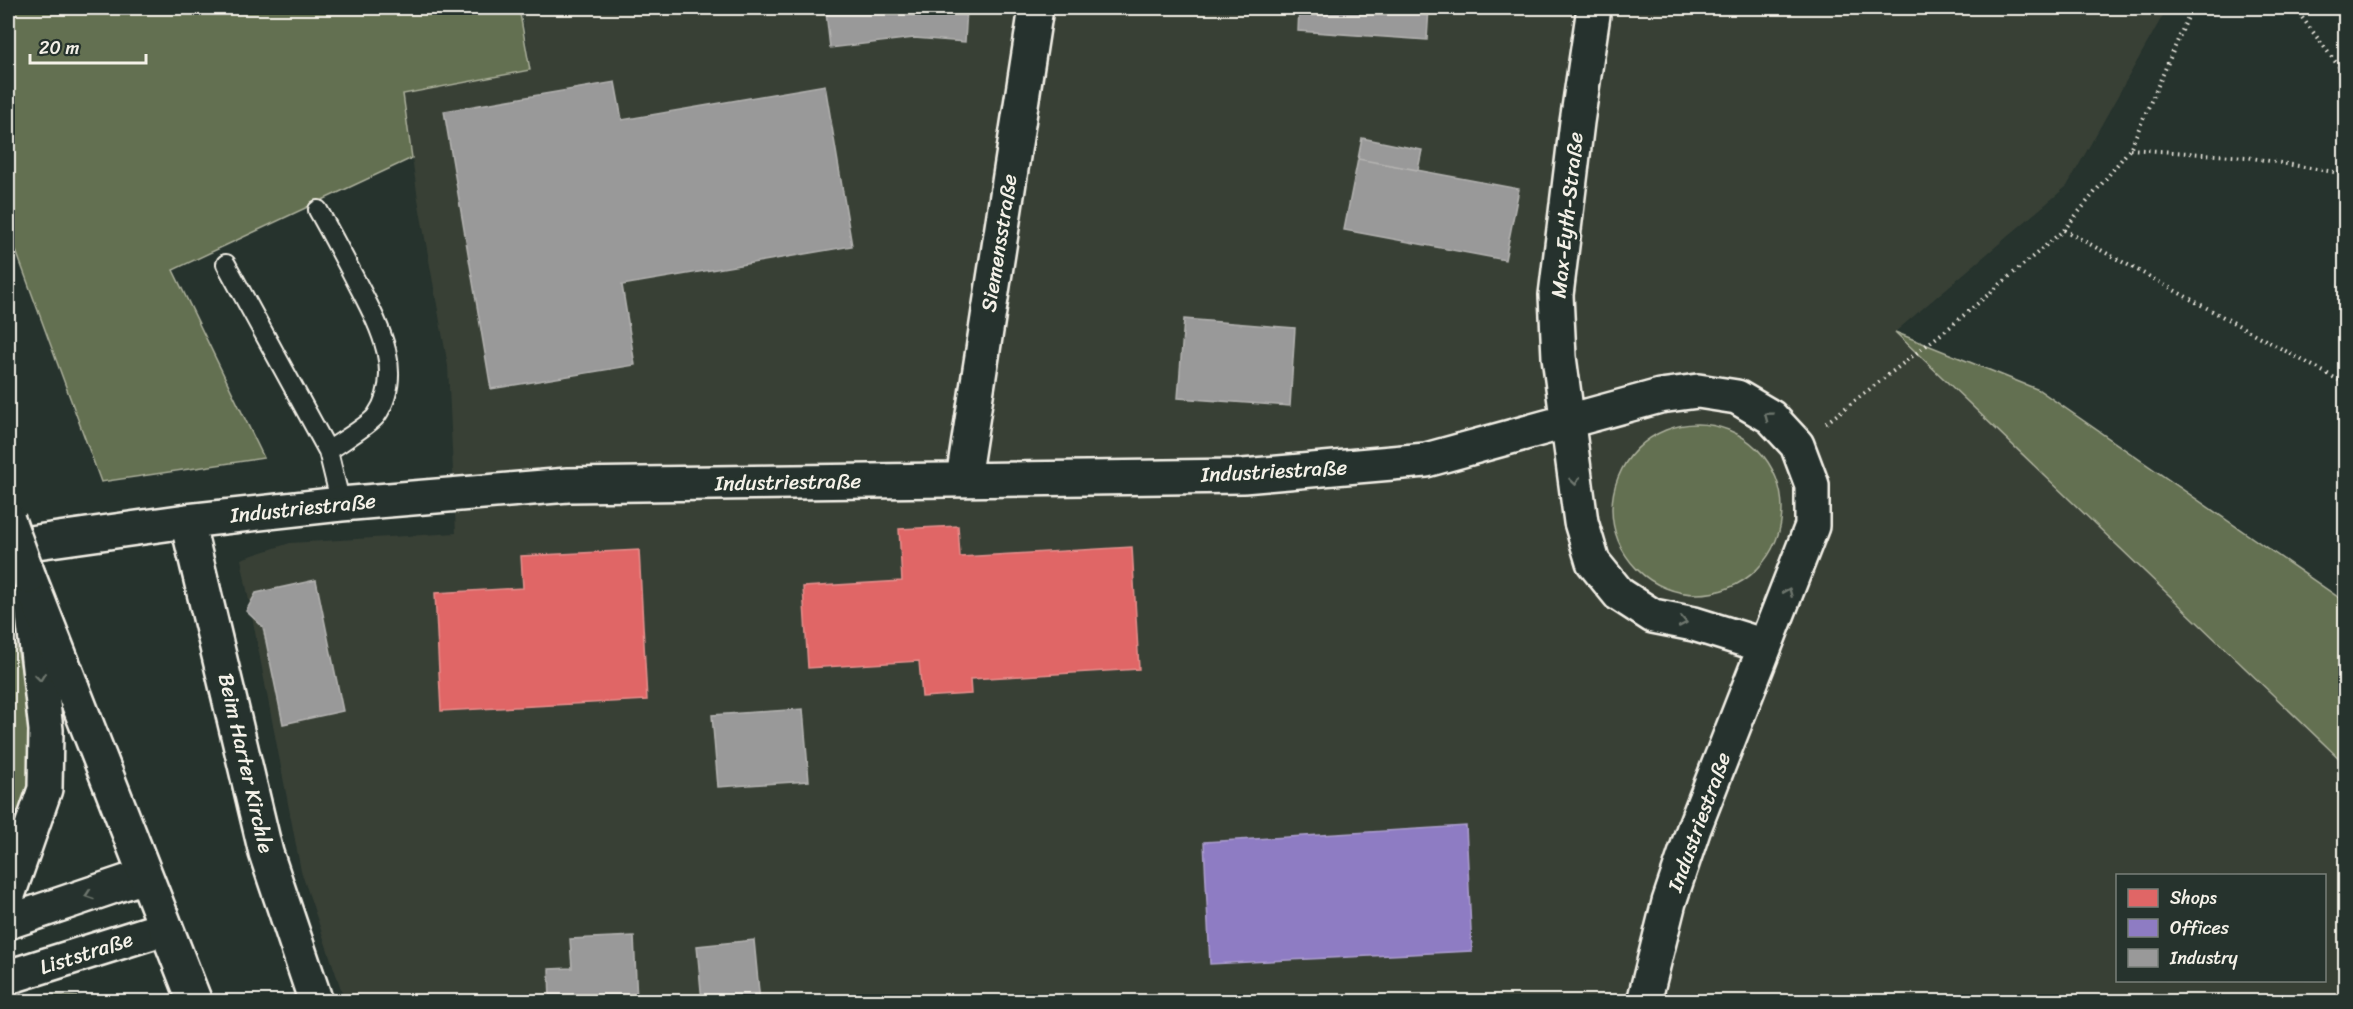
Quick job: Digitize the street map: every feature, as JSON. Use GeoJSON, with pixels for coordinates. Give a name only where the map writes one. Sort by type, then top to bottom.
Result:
{"type":"FeatureCollection","features":[{"type":"Feature","properties":{"kind":"street","name":"Siemensstraße"},"geometry":{"type":"LineString","coordinates":[[963,479],[1036,8]]}},
{"type":"Feature","properties":{"kind":"street","name":"Max-Eyth-Straße"},"geometry":{"type":"LineString","coordinates":[[1566,424],[1559,357],[1556,295],[1577,122],[1594,8]]}},
{"type":"Feature","properties":{"kind":"street","name":"Industriestraße"},"geometry":{"type":"LineString","coordinates":[[8,546],[188,521],[341,504],[568,485],[1244,476],[1426,460],[1566,424],[1660,396],[1698,391],[1737,398],[1771,417],[1797,446],[1812,485],[1812,526],[1799,566],[1694,828],[1670,902],[1644,1002]]}},
{"type":"Feature","properties":{"kind":"street"},"geometry":{"type":"LineString","coordinates":[[1566,424],[1581,522],[1593,562],[1619,594],[1653,616],[1694,624],[1765,646]]}},
{"type":"Feature","properties":{"kind":"street"},"geometry":{"type":"LineString","coordinates":[[8,520],[144,876],[195,1002]]}},
{"type":"Feature","properties":{"kind":"street","name":"Beim Harter Kirchle"},"geometry":{"type":"LineString","coordinates":[[188,521],[266,853],[316,1002]]}},
{"type":"Feature","properties":{"kind":"street"},"geometry":{"type":"LineString","coordinates":[[8,895],[45,789],[46,730],[28,577]]}},
{"type":"Feature","properties":{"kind":"street"},"geometry":{"type":"LineString","coordinates":[[8,922],[144,876]]}},
{"type":"Feature","properties":{"kind":"street","name":"Liststraße"},"geometry":{"type":"LineString","coordinates":[[8,977],[165,928]]}},
{"type":"Feature","properties":{"kind":"lane"},"geometry":{"type":"LineString","coordinates":[[318,210],[375,317],[387,348],[390,370],[386,393],[375,417],[328,451]]}},
{"type":"Feature","properties":{"kind":"lane"},"geometry":{"type":"LineString","coordinates":[[226,264],[328,451],[341,504]]}},
{"type":"Feature","properties":{"kind":"path"},"geometry":{"type":"LineString","coordinates":[[1797,446],[1950,327],[2064,230],[2130,149],[2192,8]]}},
{"type":"Feature","properties":{"kind":"path"},"geometry":{"type":"LineString","coordinates":[[2295,8],[2346,76]]}},
{"type":"Feature","properties":{"kind":"path"},"geometry":{"type":"LineString","coordinates":[[2130,149],[2246,157],[2346,174]]}},
{"type":"Feature","properties":{"kind":"path"},"geometry":{"type":"LineString","coordinates":[[2064,230],[2346,384]]}},
{"type":"Feature","properties":{"kind":"shaded area"},"geometry":{"type":"Polygon","coordinates":[[[521,8],[2167,8],[2067,186],[1895,332],[2345,764],[2345,1001],[345,1001],[301,871],[241,559],[290,543],[456,533],[448,366],[418,199],[403,94],[531,70],[521,8]]]}},
{"type":"Feature","properties":{"kind":"green space"},"geometry":{"type":"Polygon","coordinates":[[[8,8],[519,8],[530,70],[403,94],[412,158],[173,270],[264,458],[101,482],[8,229],[8,8]]]}},
{"type":"Feature","properties":{"kind":"green space"},"geometry":{"type":"Polygon","coordinates":[[[1895,332],[2039,390],[2345,602],[2345,764],[1895,332]]]}},
{"type":"Feature","properties":{"kind":"green space"},"geometry":{"type":"Polygon","coordinates":[[[1697,424],[1714,425],[1730,430],[1757,449],[1776,476],[1781,492],[1781,526],[1776,542],[1757,569],[1730,588],[1714,593],[1697,594],[1680,593],[1664,588],[1637,569],[1618,542],[1613,526],[1612,509],[1613,492],[1618,476],[1637,449],[1664,430],[1680,425],[1697,424]]]}},
{"type":"Feature","properties":{"kind":"green space"},"geometry":{"type":"Polygon","coordinates":[[[14,636],[25,690],[30,744],[25,797],[8,850],[8,637],[14,636]]]}},
{"type":"Feature","properties":{"kind":"green space"},"geometry":{"type":"Polygon","coordinates":[[[54,995],[79,997],[101,1001],[8,1001],[54,995]]]}},
{"type":"Feature","properties":{"kind":"building: Shops"},"geometry":{"type":"Polygon","coordinates":[[[958,526],[960,557],[1132,547],[1139,669],[970,679],[971,694],[922,697],[919,661],[808,668],[803,587],[902,581],[899,529],[958,526]]]}},
{"type":"Feature","properties":{"kind":"building: Shops"},"geometry":{"type":"Polygon","coordinates":[[[639,550],[647,700],[441,711],[435,593],[523,588],[521,556],[639,550]]]}},
{"type":"Feature","properties":{"kind":"building: Offices"},"geometry":{"type":"Polygon","coordinates":[[[1466,826],[1472,951],[1210,964],[1204,842],[1466,826]]]}},
{"type":"Feature","properties":{"kind":"building: Industry"},"geometry":{"type":"Polygon","coordinates":[[[853,8],[967,8],[965,42],[914,38],[830,48],[826,12],[853,8]]]}},
{"type":"Feature","properties":{"kind":"building: Industry"},"geometry":{"type":"Polygon","coordinates":[[[1299,8],[1429,8],[1427,40],[1298,31],[1299,8]]]}},
{"type":"Feature","properties":{"kind":"building: Industry"},"geometry":{"type":"Polygon","coordinates":[[[615,82],[622,120],[825,85],[852,246],[622,285],[635,365],[491,389],[444,111],[615,82]]]}},
{"type":"Feature","properties":{"kind":"building: Industry"},"geometry":{"type":"Polygon","coordinates":[[[1362,138],[1422,150],[1418,170],[1358,159],[1362,138]]]}},
{"type":"Feature","properties":{"kind":"building: Industry"},"geometry":{"type":"Polygon","coordinates":[[[1358,159],[1519,189],[1505,260],[1344,230],[1358,159]]]}},
{"type":"Feature","properties":{"kind":"building: Industry"},"geometry":{"type":"Polygon","coordinates":[[[1184,319],[1295,328],[1290,406],[1178,398],[1184,319]]]}},
{"type":"Feature","properties":{"kind":"building: Industry"},"geometry":{"type":"Polygon","coordinates":[[[316,580],[343,711],[283,724],[263,627],[246,611],[256,593],[316,580]]]}},
{"type":"Feature","properties":{"kind":"building: Industry"},"geometry":{"type":"Polygon","coordinates":[[[803,709],[809,781],[718,787],[712,715],[803,709]]]}},
{"type":"Feature","properties":{"kind":"building: Industry"},"geometry":{"type":"Polygon","coordinates":[[[634,936],[637,1002],[550,1002],[549,969],[572,968],[570,939],[634,936]]]}},
{"type":"Feature","properties":{"kind":"building: Industry"},"geometry":{"type":"Polygon","coordinates":[[[754,940],[760,1002],[702,1002],[697,946],[754,940]]]}}]}
